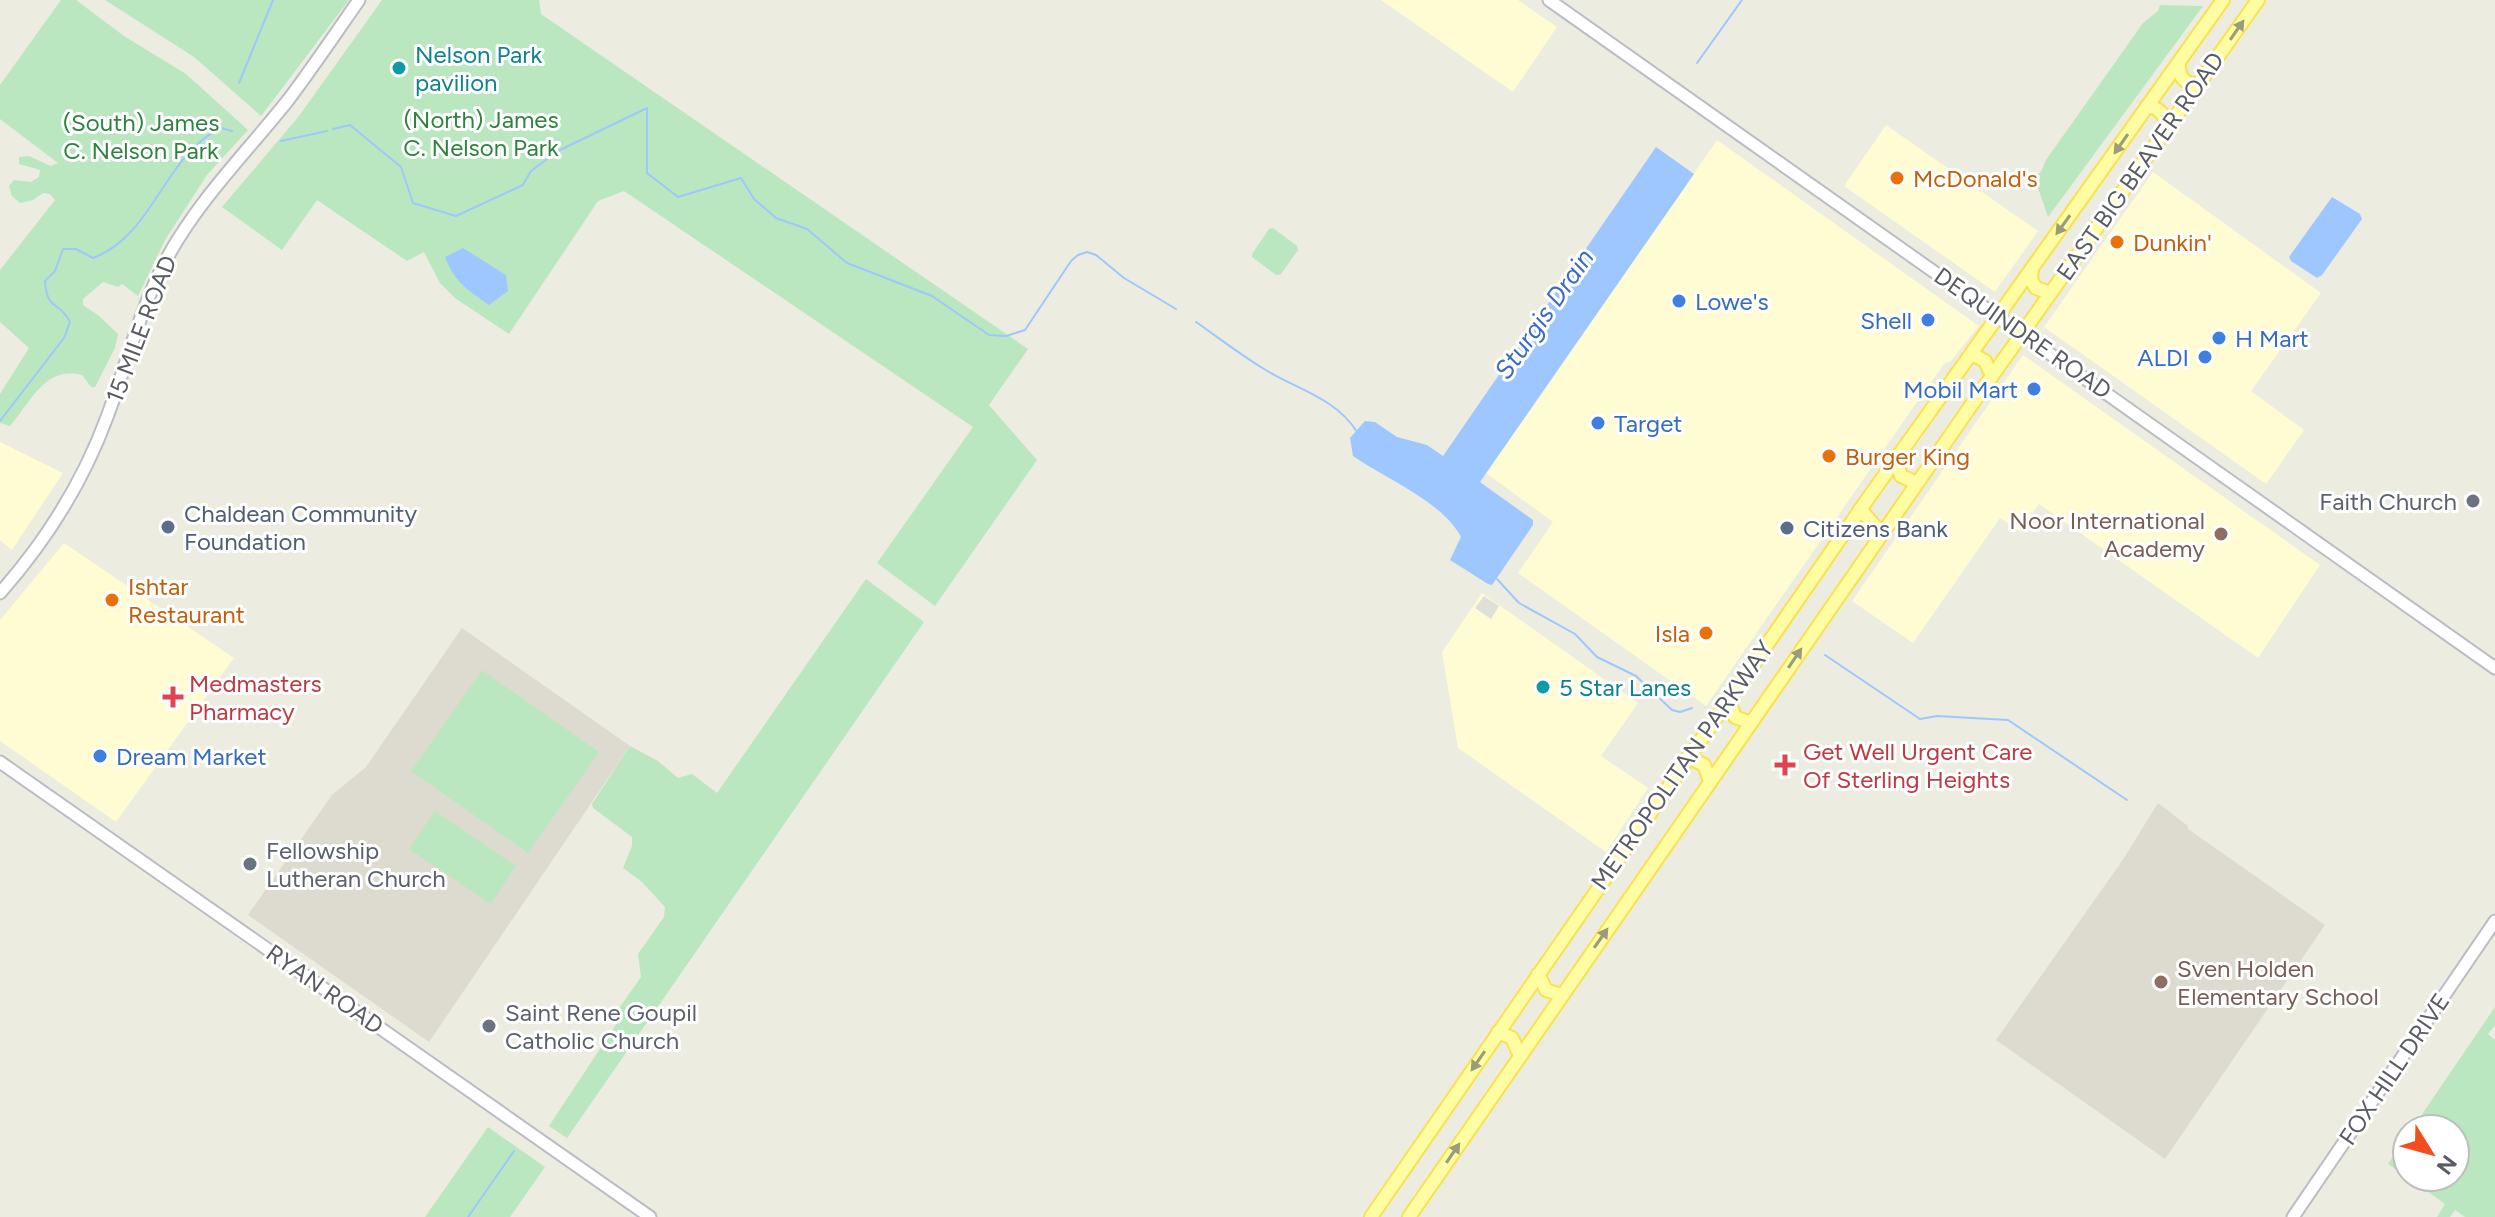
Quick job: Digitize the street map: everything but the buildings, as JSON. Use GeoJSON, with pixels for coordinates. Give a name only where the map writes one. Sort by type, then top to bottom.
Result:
{"type":"FeatureCollection","features":[{"type":"Feature","properties":{"kind":"main road","name":"15 MILE ROAD"},"geometry":{"type":"LineString","coordinates":[[0,593],[45,536],[80,477],[108,414],[154,284],[181,234],[223,176],[288,99],[359,0]]}},
{"type":"Feature","properties":{"kind":"main road","name":"DEQUINDRE ROAD"},"geometry":{"type":"LineString","coordinates":[[1549,0],[2495,668]]}},
{"type":"Feature","properties":{"kind":"main road","name":"EAST BIG BEAVER ROAD"},"geometry":{"type":"LineString","coordinates":[[1998,316],[2223,0]]}},
{"type":"Feature","properties":{"kind":"main road","name":"EAST BIG BEAVER ROAD"},"geometry":{"type":"LineString","coordinates":[[2022,333],[2258,0]]}},
{"type":"Feature","properties":{"kind":"main road"},"geometry":{"type":"LineString","coordinates":[[2179,62],[2183,79],[2197,85]]}},
{"type":"Feature","properties":{"kind":"main road"},"geometry":{"type":"LineString","coordinates":[[2147,106],[2162,113],[2166,130]]}},
{"type":"Feature","properties":{"kind":"main road"},"geometry":{"type":"LineString","coordinates":[[2032,269],[2031,280],[2036,288],[2050,293]]}},
{"type":"Feature","properties":{"kind":"main road","name":"METROPOLITAN PARKWAY"},"geometry":{"type":"LineString","coordinates":[[1371,1217],[1860,509],[1998,316]]}},
{"type":"Feature","properties":{"kind":"main road","name":"METROPOLITAN PARKWAY"},"geometry":{"type":"LineString","coordinates":[[1409,1217],[2022,333]]}},
{"type":"Feature","properties":{"kind":"main road"},"geometry":{"type":"LineString","coordinates":[[1972,354],[1985,361],[1992,376]]}},
{"type":"Feature","properties":{"kind":"main road"},"geometry":{"type":"LineString","coordinates":[[1896,459],[1901,476],[1917,483]]}},
{"type":"Feature","properties":{"kind":"main road"},"geometry":{"type":"LineString","coordinates":[[1860,509],[1875,526],[1878,539]]}},
{"type":"Feature","properties":{"kind":"main road"},"geometry":{"type":"LineString","coordinates":[[1728,699],[1735,717],[1751,723]]}},
{"type":"Feature","properties":{"kind":"main road"},"geometry":{"type":"LineString","coordinates":[[1688,757],[1704,765],[1710,781]]}},
{"type":"Feature","properties":{"kind":"main road","name":"RYAN ROAD"},"geometry":{"type":"LineString","coordinates":[[0,762],[650,1217]]}},
{"type":"Feature","properties":{"kind":"main road","name":"FOX HILL DRIVE"},"geometry":{"type":"LineString","coordinates":[[2293,1217],[2495,921]]}},
{"type":"Feature","properties":{"kind":"main road"},"geometry":{"type":"LineString","coordinates":[[1538,974],[1546,990],[1561,995]]}},
{"type":"Feature","properties":{"kind":"main road"},"geometry":{"type":"LineString","coordinates":[[1498,1032],[1512,1038],[1520,1056]]}},
{"type":"Feature","properties":{"kind":"shaded area"},"geometry":{"type":"Polygon","coordinates":[[[1381,0],[1518,0],[1557,27],[1513,92],[1381,0]]]}},
{"type":"Feature","properties":{"kind":"shaded area"},"geometry":{"type":"Polygon","coordinates":[[[1886,125],[2038,231],[1995,292],[1844,186],[1886,125]]]}},
{"type":"Feature","properties":{"kind":"shaded area"},"geometry":{"type":"Polygon","coordinates":[[[1717,140],[1979,326],[1926,389],[1706,706],[1518,573],[1553,522],[1486,473],[1717,140]]]}},
{"type":"Feature","properties":{"kind":"shaded area"},"geometry":{"type":"Polygon","coordinates":[[[2153,172],[2321,293],[2251,391],[2304,430],[2266,484],[2044,327],[2153,172]]]}},
{"type":"Feature","properties":{"kind":"shaded area"},"geometry":{"type":"Polygon","coordinates":[[[2023,355],[2320,565],[2258,658],[2039,504],[2020,531],[2000,518],[1913,643],[1852,601],[2023,355]]]}},
{"type":"Feature","properties":{"kind":"shaded area"},"geometry":{"type":"Polygon","coordinates":[[[0,442],[63,473],[12,550],[0,540],[0,442]]]}},
{"type":"Feature","properties":{"kind":"shaded area"},"geometry":{"type":"Polygon","coordinates":[[[64,543],[234,658],[116,822],[0,741],[0,620],[64,543]]]}},
{"type":"Feature","properties":{"kind":"shaded area"},"geometry":{"type":"Polygon","coordinates":[[[1482,593],[1638,703],[1601,756],[1648,788],[1606,852],[1458,748],[1442,652],[1482,593]]]}},
{"type":"Feature","properties":{"kind":"shaded area"},"geometry":{"type":"Polygon","coordinates":[[[1484,596],[1499,606],[1491,619],[1475,608],[1484,596]]]}},
{"type":"Feature","properties":{"kind":"shaded area"},"geometry":{"type":"Polygon","coordinates":[[[462,628],[630,746],[429,1042],[248,915],[332,795],[366,767],[462,628]]]}},
{"type":"Feature","properties":{"kind":"shaded area","name":"Sven Holden Elementary School"},"geometry":{"type":"Polygon","coordinates":[[[2158,803],[2188,829],[2325,925],[2165,1159],[1996,1040],[2124,858],[2158,803]]]}},
{"type":"Feature","properties":{"kind":"green space","name":"(South) James C. Nelson Park"},"geometry":{"type":"Polygon","coordinates":[[[61,0],[76,0],[124,36],[186,74],[248,130],[207,175],[165,240],[138,296],[122,284],[118,287],[103,282],[83,299],[83,305],[118,334],[115,348],[95,387],[91,387],[82,375],[58,376],[40,388],[10,426],[0,423],[0,394],[29,348],[0,322],[0,270],[55,200],[50,194],[43,193],[33,200],[20,203],[12,196],[9,186],[14,180],[31,182],[39,177],[40,170],[19,164],[19,157],[29,156],[51,166],[58,163],[0,119],[0,85],[61,0]]]}},
{"type":"Feature","properties":{"kind":"green space","name":"(South) James C. Nelson Park"},"geometry":{"type":"Polygon","coordinates":[[[105,0],[349,0],[261,116],[194,57],[105,0]]]}},
{"type":"Feature","properties":{"kind":"green space","name":"(North) James C. Nelson Park"},"geometry":{"type":"Polygon","coordinates":[[[382,0],[539,0],[541,14],[1028,349],[989,405],[1037,460],[935,606],[877,563],[973,427],[624,191],[598,201],[509,334],[455,298],[440,283],[424,252],[407,261],[317,200],[282,250],[222,207],[299,116],[382,0]]]}},
{"type":"Feature","properties":{"kind":"green space"},"geometry":{"type":"Polygon","coordinates":[[[2160,5],[2203,6],[2048,217],[2034,176],[2041,172],[2046,160],[2143,23],[2158,11],[2160,5]]]}},
{"type":"Feature","properties":{"kind":"green space"},"geometry":{"type":"Polygon","coordinates":[[[1273,228],[1298,250],[1281,274],[1276,275],[1252,257],[1269,229],[1273,228]]]}},
{"type":"Feature","properties":{"kind":"green space"},"geometry":{"type":"Polygon","coordinates":[[[866,579],[924,622],[567,1138],[549,1126],[619,1020],[620,1007],[641,977],[638,954],[664,917],[665,907],[642,882],[623,868],[632,846],[632,837],[593,808],[592,804],[630,746],[658,761],[678,778],[692,774],[717,793],[866,579]]]}},
{"type":"Feature","properties":{"kind":"green space"},"geometry":{"type":"Polygon","coordinates":[[[482,670],[599,752],[528,853],[411,771],[482,670]]]}},
{"type":"Feature","properties":{"kind":"green space"},"geometry":{"type":"Polygon","coordinates":[[[435,811],[516,866],[491,904],[409,849],[435,811]]]}},
{"type":"Feature","properties":{"kind":"green space"},"geometry":{"type":"Polygon","coordinates":[[[2495,1007],[2495,1025],[2488,1034],[2495,1040],[2495,1217],[2465,1217],[2455,1210],[2450,1217],[2437,1217],[2445,1204],[2430,1193],[2471,1193],[2471,1113],[2423,1113],[2495,1007]]]}},
{"type":"Feature","properties":{"kind":"green space"},"geometry":{"type":"Polygon","coordinates":[[[488,1127],[545,1167],[510,1217],[425,1217],[488,1127]]]}},
{"type":"Feature","properties":{"kind":"water"},"geometry":{"type":"Polygon","coordinates":[[[1656,147],[1694,174],[1480,482],[1533,520],[1533,525],[1492,585],[1488,584],[1450,560],[1461,537],[1453,524],[1428,502],[1353,456],[1350,438],[1365,421],[1375,422],[1397,437],[1427,445],[1443,456],[1656,147]]]}},
{"type":"Feature","properties":{"kind":"water"},"geometry":{"type":"Polygon","coordinates":[[[2332,197],[2360,214],[2362,219],[2317,278],[2289,257],[2332,197]]]}},
{"type":"Feature","properties":{"kind":"water"},"geometry":{"type":"Polygon","coordinates":[[[463,248],[506,275],[508,291],[489,305],[462,285],[449,266],[445,257],[463,248]]]}},
{"type":"Feature","properties":{"kind":"waterway"},"geometry":{"type":"LineString","coordinates":[[239,83],[273,0]]}},
{"type":"Feature","properties":{"kind":"waterway","name":"Sturgis Drain"},"geometry":{"type":"LineString","coordinates":[[1697,63],[1742,0]]}},
{"type":"Feature","properties":{"kind":"waterway"},"geometry":{"type":"LineString","coordinates":[[333,129],[350,125],[401,167],[413,203],[456,216],[523,185],[531,171],[558,151],[647,108],[647,173],[678,197],[741,178],[754,199],[776,218],[807,229],[847,263],[932,296],[989,335],[1006,336],[1025,330],[1071,261],[1087,252],[1176,309]]}},
{"type":"Feature","properties":{"kind":"waterway"},"geometry":{"type":"LineString","coordinates":[[0,421],[64,338],[70,322],[51,302],[45,281],[55,271],[63,249],[76,249],[93,258],[114,247],[131,232],[186,156],[202,140],[221,128],[232,131]]}},
{"type":"Feature","properties":{"kind":"waterway"},"geometry":{"type":"LineString","coordinates":[[281,141],[327,131]]}},
{"type":"Feature","properties":{"kind":"waterway"},"geometry":{"type":"LineString","coordinates":[[1196,322],[1264,369],[1327,402],[1357,432]]}},
{"type":"Feature","properties":{"kind":"waterway"},"geometry":{"type":"LineString","coordinates":[[1497,579],[1519,603],[1575,634],[1597,657],[1636,676],[1672,710],[1680,712],[1692,708]]}},
{"type":"Feature","properties":{"kind":"waterway"},"geometry":{"type":"LineString","coordinates":[[1825,655],[1920,719],[1937,716],[2008,720],[2127,800]]}},
{"type":"Feature","properties":{"kind":"waterway"},"geometry":{"type":"LineString","coordinates":[[468,1217],[514,1151]]}},
{"type":"Feature","properties":{"kind":"place","name":"Nelson Park pavilion"},"geometry":{"type":"Point","coordinates":[399,68]}},
{"type":"Feature","properties":{"kind":"place","name":"McDonald's"},"geometry":{"type":"Point","coordinates":[1897,178]}},
{"type":"Feature","properties":{"kind":"place","name":"Dunkin'"},"geometry":{"type":"Point","coordinates":[2117,242]}},
{"type":"Feature","properties":{"kind":"place","name":"Lowe's"},"geometry":{"type":"Point","coordinates":[1679,301]}},
{"type":"Feature","properties":{"kind":"place","name":"Shell"},"geometry":{"type":"Point","coordinates":[1928,320]}},
{"type":"Feature","properties":{"kind":"place","name":"H Mart"},"geometry":{"type":"Point","coordinates":[2219,338]}},
{"type":"Feature","properties":{"kind":"place","name":"ALDI"},"geometry":{"type":"Point","coordinates":[2205,357]}},
{"type":"Feature","properties":{"kind":"place","name":"Mobil Mart"},"geometry":{"type":"Point","coordinates":[2034,389]}},
{"type":"Feature","properties":{"kind":"place","name":"Target"},"geometry":{"type":"Point","coordinates":[1598,423]}},
{"type":"Feature","properties":{"kind":"place","name":"Burger King"},"geometry":{"type":"Point","coordinates":[1829,456]}},
{"type":"Feature","properties":{"kind":"place","name":"Faith Church"},"geometry":{"type":"Point","coordinates":[2473,501]}},
{"type":"Feature","properties":{"kind":"place","name":"Chaldean Community Foundation"},"geometry":{"type":"Point","coordinates":[168,527]}},
{"type":"Feature","properties":{"kind":"place","name":"Citizens Bank"},"geometry":{"type":"Point","coordinates":[1787,528]}},
{"type":"Feature","properties":{"kind":"place","name":"Noor International Academy"},"geometry":{"type":"Point","coordinates":[2221,534]}},
{"type":"Feature","properties":{"kind":"place","name":"Ishtar Restaurant"},"geometry":{"type":"Point","coordinates":[112,600]}},
{"type":"Feature","properties":{"kind":"place","name":"Isla"},"geometry":{"type":"Point","coordinates":[1706,633]}},
{"type":"Feature","properties":{"kind":"place","name":"5 Star Lanes"},"geometry":{"type":"Point","coordinates":[1543,687]}},
{"type":"Feature","properties":{"kind":"place","name":"Medmasters Pharmacy"},"geometry":{"type":"Point","coordinates":[173,697]}},
{"type":"Feature","properties":{"kind":"place","name":"Dream Market"},"geometry":{"type":"Point","coordinates":[100,756]}},
{"type":"Feature","properties":{"kind":"place","name":"Get Well Urgent Care Of Sterling Heights"},"geometry":{"type":"Point","coordinates":[1785,765]}},
{"type":"Feature","properties":{"kind":"place","name":"Fellowship Lutheran Church"},"geometry":{"type":"Point","coordinates":[250,864]}},
{"type":"Feature","properties":{"kind":"place","name":"Sven Holden Elementary School"},"geometry":{"type":"Point","coordinates":[2161,982]}},
{"type":"Feature","properties":{"kind":"place","name":"Saint Rene Goupil Catholic Church"},"geometry":{"type":"Point","coordinates":[489,1026]}}]}
